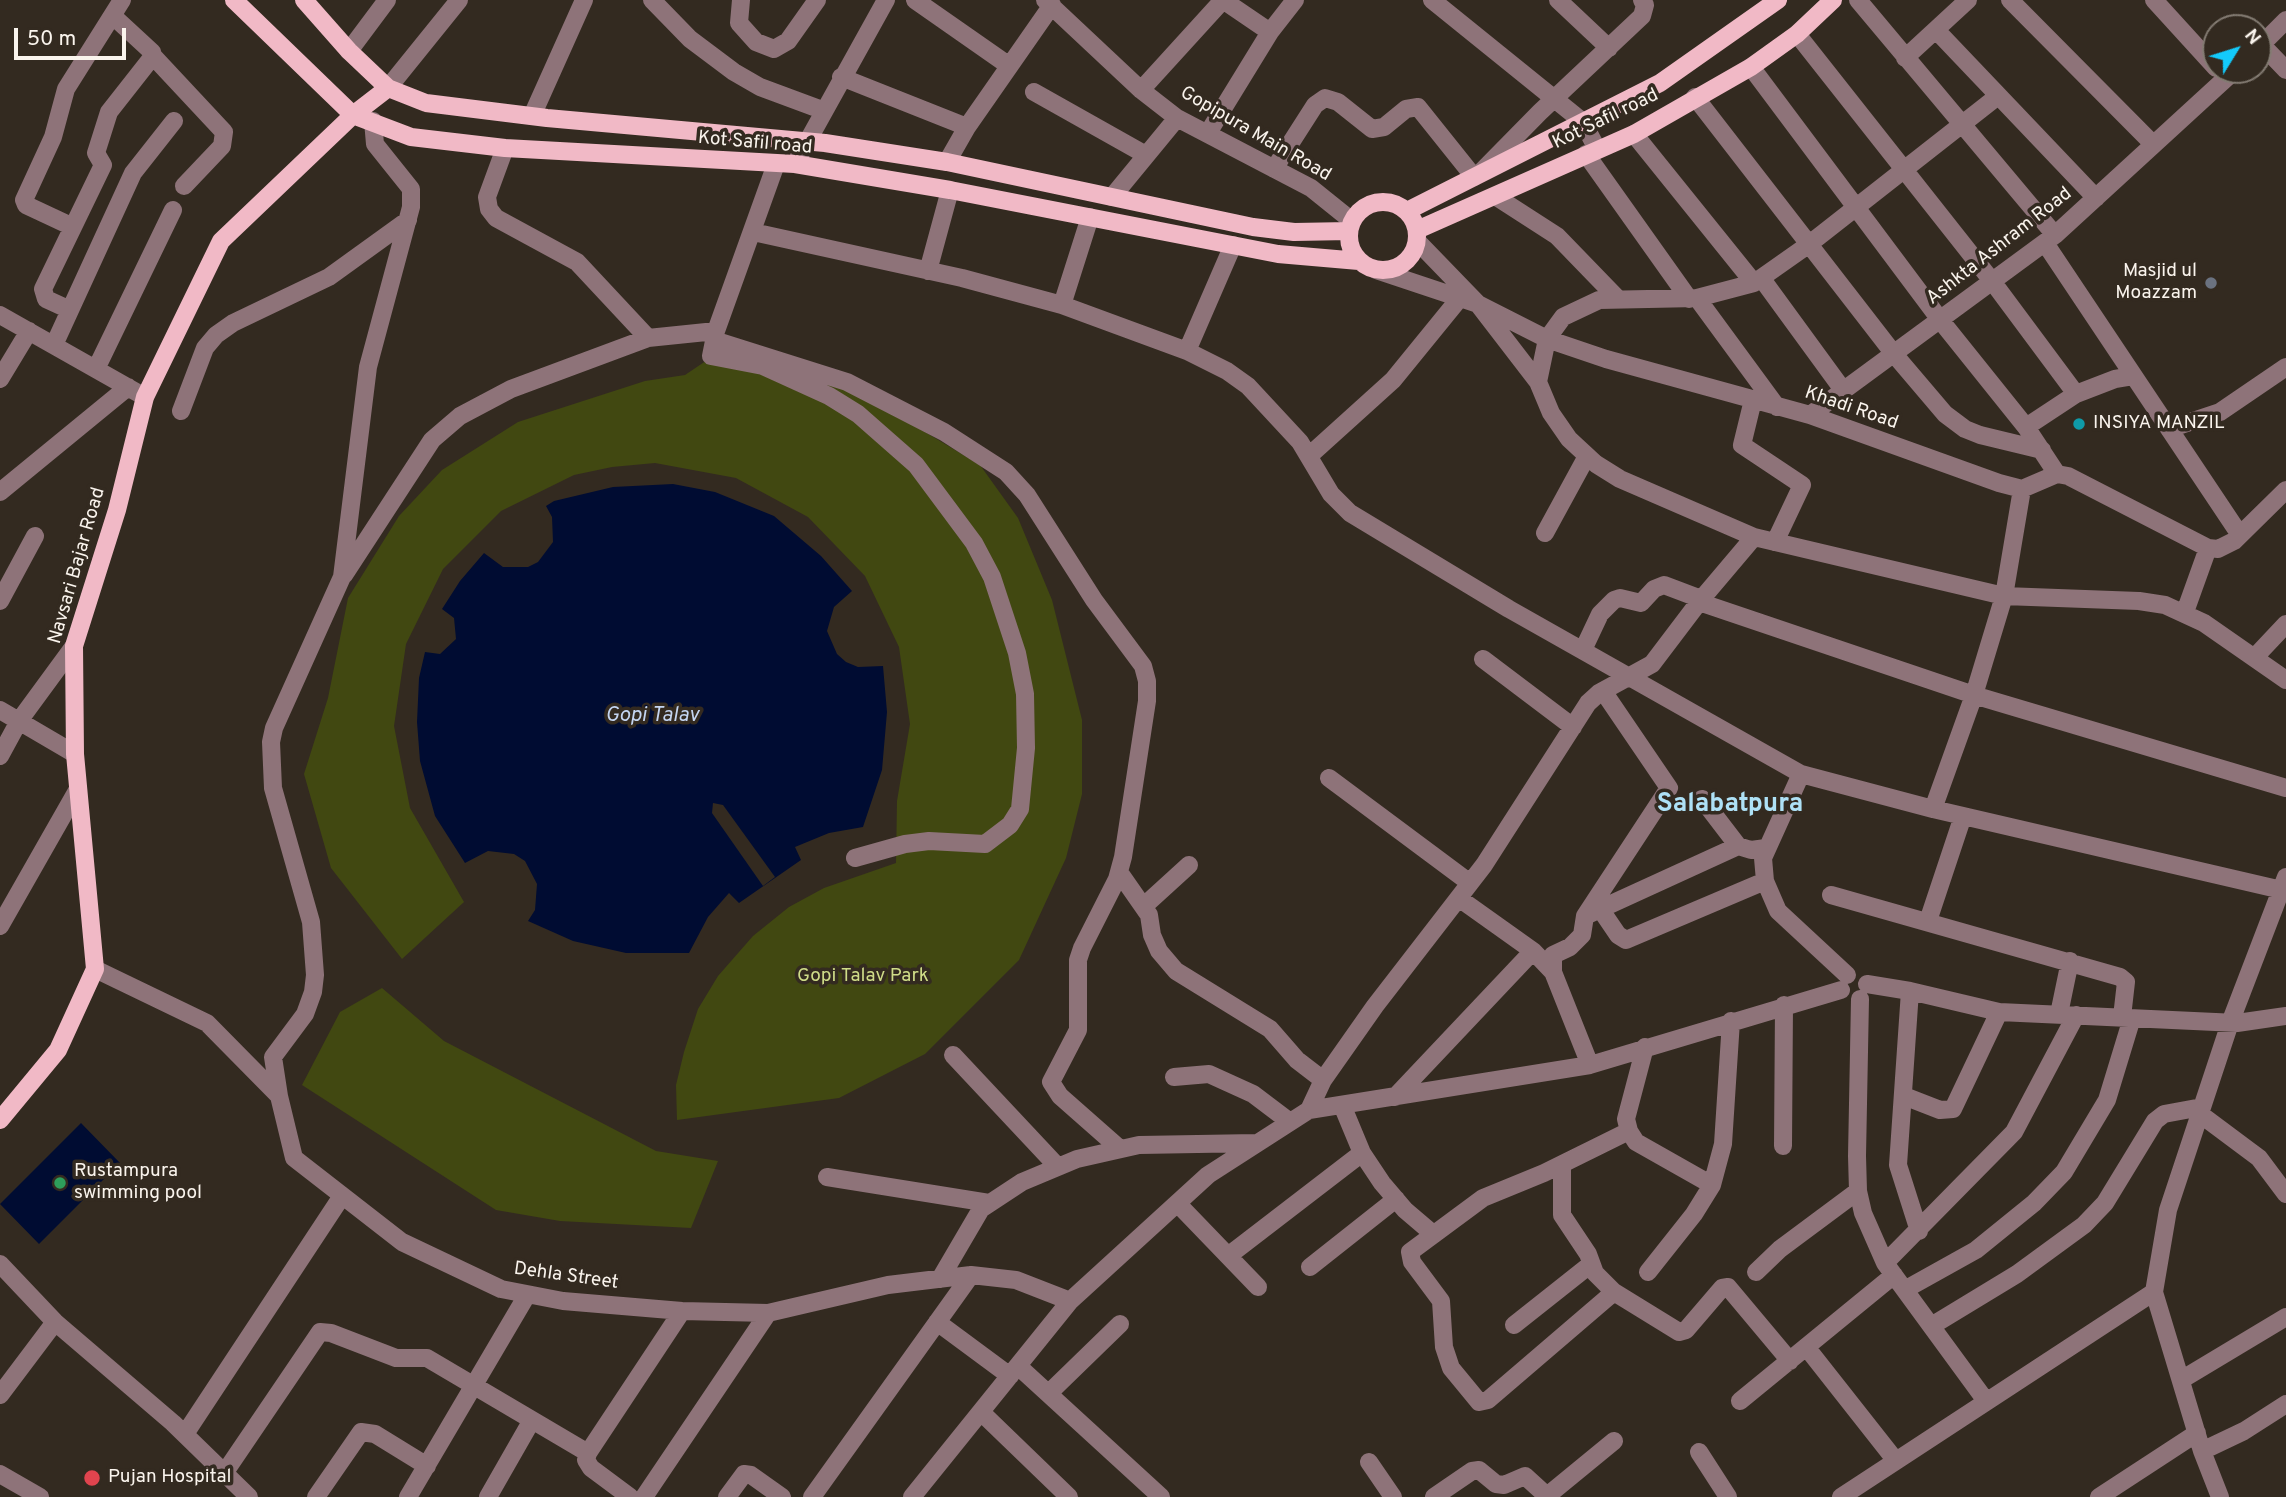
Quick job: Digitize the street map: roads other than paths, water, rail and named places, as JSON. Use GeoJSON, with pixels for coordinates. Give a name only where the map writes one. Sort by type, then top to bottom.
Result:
{"type":"FeatureCollection","features":[{"type":"Feature","properties":{"kind":"main road","name":"Kot Safil road"},"geometry":{"type":"LineString","coordinates":[[234,0],[354,115],[411,137],[505,148],[795,164],[950,190],[1278,254],[1359,261]]}},
{"type":"Feature","properties":{"kind":"main road"},"geometry":{"type":"LineString","coordinates":[[304,0],[349,51],[388,88],[426,103],[532,116],[807,141],[947,162],[1261,228],[1294,232],[1350,226]]}},
{"type":"Feature","properties":{"kind":"main road","name":"Kot Safil road"},"geometry":{"type":"LineString","coordinates":[[1407,211],[1660,83],[1778,0]]}},
{"type":"Feature","properties":{"kind":"main road","name":"Kot Safil road"},"geometry":{"type":"LineString","coordinates":[[1417,235],[1495,196],[1634,134],[1751,66],[1797,34],[1833,0]]}},
{"type":"Feature","properties":{"kind":"main road","name":"Navsari Bajar Road"},"geometry":{"type":"LineString","coordinates":[[0,1120],[58,1050],[94,969],[75,754],[74,646],[117,510],[145,397],[221,241],[354,115],[388,88]]}},
{"type":"Feature","properties":{"kind":"main road"},"geometry":{"type":"LineString","coordinates":[[1377,202],[1388,202],[1407,211],[1417,235],[1408,261],[1398,267],[1376,270],[1359,261],[1349,242],[1350,226],[1367,206],[1377,202]]}},
{"type":"Feature","properties":{"kind":"street"},"geometry":{"type":"LineString","coordinates":[[73,227],[35,210],[26,205],[24,200],[52,137],[66,89],[122,0]]}},
{"type":"Feature","properties":{"kind":"street"},"geometry":{"type":"LineString","coordinates":[[349,51],[387,0]]}},
{"type":"Feature","properties":{"kind":"street"},"geometry":{"type":"LineString","coordinates":[[388,88],[459,0]]}},
{"type":"Feature","properties":{"kind":"street"},"geometry":{"type":"LineString","coordinates":[[532,116],[584,0]]}},
{"type":"Feature","properties":{"kind":"street"},"geometry":{"type":"LineString","coordinates":[[652,0],[690,39],[734,72],[760,87],[822,110]]}},
{"type":"Feature","properties":{"kind":"street"},"geometry":{"type":"LineString","coordinates":[[741,0],[739,23],[756,42],[774,49],[788,41],[817,0]]}},
{"type":"Feature","properties":{"kind":"street"},"geometry":{"type":"LineString","coordinates":[[795,164],[822,110],[886,0]]}},
{"type":"Feature","properties":{"kind":"street"},"geometry":{"type":"LineString","coordinates":[[915,0],[1008,65]]}},
{"type":"Feature","properties":{"kind":"street"},"geometry":{"type":"LineString","coordinates":[[1141,90],[1223,0],[1270,32]]}},
{"type":"Feature","properties":{"kind":"street"},"geometry":{"type":"LineString","coordinates":[[1208,133],[1270,32],[1295,0]]}},
{"type":"Feature","properties":{"kind":"street"},"geometry":{"type":"LineString","coordinates":[[1432,0],[1583,121],[1592,151],[1693,298],[1777,407]]}},
{"type":"Feature","properties":{"kind":"street"},"geometry":{"type":"LineString","coordinates":[[1558,0],[1609,48]]}},
{"type":"Feature","properties":{"kind":"street"},"geometry":{"type":"LineString","coordinates":[[1274,169],[1315,105],[1325,98],[1338,102],[1372,129],[1384,127],[1406,108],[1418,107],[1477,175],[1642,16],[1642,0]]}},
{"type":"Feature","properties":{"kind":"street"},"geometry":{"type":"LineString","coordinates":[[1858,0],[1962,124],[2050,239],[2133,376],[2240,535]]}},
{"type":"Feature","properties":{"kind":"street"},"geometry":{"type":"LineString","coordinates":[[1905,58],[1968,0]]}},
{"type":"Feature","properties":{"kind":"street"},"geometry":{"type":"LineString","coordinates":[[2010,0],[2153,144]]}},
{"type":"Feature","properties":{"kind":"street"},"geometry":{"type":"LineString","coordinates":[[2154,0],[2202,49]]}},
{"type":"Feature","properties":{"kind":"street"},"geometry":{"type":"LineString","coordinates":[[947,162],[1048,3]]}},
{"type":"Feature","properties":{"kind":"street","name":"Gopipura Main Road"},"geometry":{"type":"LineString","coordinates":[[1048,3],[1141,90],[1177,118],[1311,188],[1350,226]]}},
{"type":"Feature","properties":{"kind":"street"},"geometry":{"type":"LineString","coordinates":[[113,16],[152,52],[224,132],[222,146],[184,186]]}},
{"type":"Feature","properties":{"kind":"street"},"geometry":{"type":"LineString","coordinates":[[2272,34],[2286,20]]}},
{"type":"Feature","properties":{"kind":"street"},"geometry":{"type":"LineString","coordinates":[[1936,30],[2096,198]]}},
{"type":"Feature","properties":{"kind":"street"},"geometry":{"type":"LineString","coordinates":[[1797,34],[1992,281],[2076,394]]}},
{"type":"Feature","properties":{"kind":"street"},"geometry":{"type":"LineString","coordinates":[[70,310],[43,295],[103,165],[96,153],[108,112],[153,56]]}},
{"type":"Feature","properties":{"kind":"street"},"geometry":{"type":"LineString","coordinates":[[2272,57],[2286,70]]}},
{"type":"Feature","properties":{"kind":"street"},"geometry":{"type":"LineString","coordinates":[[1751,66],[1941,320],[2026,427],[2057,474]]}},
{"type":"Feature","properties":{"kind":"street"},"geometry":{"type":"LineString","coordinates":[[841,77],[967,127]]}},
{"type":"Feature","properties":{"kind":"street","name":"Ashkta Ashram Road"},"geometry":{"type":"LineString","coordinates":[[1810,415],[2050,239],[2153,144],[2212,84]]}},
{"type":"Feature","properties":{"kind":"street"},"geometry":{"type":"LineString","coordinates":[[1034,92],[1146,155]]}},
{"type":"Feature","properties":{"kind":"street"},"geometry":{"type":"LineString","coordinates":[[1538,382],[1547,339],[1554,327],[1574,311],[1599,300],[1693,298],[1758,281],[1998,96]]}},
{"type":"Feature","properties":{"kind":"street"},"geometry":{"type":"LineString","coordinates":[[1695,97],[1894,354],[1954,422],[1980,435],[2042,450]]}},
{"type":"Feature","properties":{"kind":"street"},"geometry":{"type":"LineString","coordinates":[[1112,197],[1177,118]]}},
{"type":"Feature","properties":{"kind":"street"},"geometry":{"type":"LineString","coordinates":[[54,345],[133,173],[174,121]]}},
{"type":"Feature","properties":{"kind":"street"},"geometry":{"type":"LineString","coordinates":[[342,578],[368,367],[408,220],[411,189],[376,144],[373,121]]}},
{"type":"Feature","properties":{"kind":"street"},"geometry":{"type":"LineString","coordinates":[[1634,134],[1758,281],[1843,390]]}},
{"type":"Feature","properties":{"kind":"street"},"geometry":{"type":"LineString","coordinates":[[505,148],[487,197],[489,209],[496,218],[578,262],[648,338]]}},
{"type":"Feature","properties":{"kind":"street"},"geometry":{"type":"LineString","coordinates":[[776,164],[715,335],[711,356],[763,366],[829,396],[858,414],[916,465],[974,543],[992,577],[1017,653],[1025,694],[1026,748],[1020,809],[1010,825],[985,844],[929,841],[905,844],[855,858]]}},
{"type":"Feature","properties":{"kind":"street"},"geometry":{"type":"LineString","coordinates":[[928,271],[950,190]]}},
{"type":"Feature","properties":{"kind":"street"},"geometry":{"type":"LineString","coordinates":[[1495,196],[1557,236],[1618,299]]}},
{"type":"Feature","properties":{"kind":"street"},"geometry":{"type":"LineString","coordinates":[[96,369],[173,210]]}},
{"type":"Feature","properties":{"kind":"street"},"geometry":{"type":"LineString","coordinates":[[1062,305],[1090,217]]}},
{"type":"Feature","properties":{"kind":"street"},"geometry":{"type":"LineString","coordinates":[[181,411],[205,348],[216,335],[233,323],[329,277],[408,220]]}},
{"type":"Feature","properties":{"kind":"street"},"geometry":{"type":"LineString","coordinates":[[753,232],[928,271],[1062,305],[1187,351],[1227,371],[1248,386],[1310,455],[1331,494],[1350,513],[1509,609],[1801,774],[1963,816],[2284,886],[2230,1023],[2168,1210],[2154,1292],[2202,1451],[2220,1497]]}},
{"type":"Feature","properties":{"kind":"street"},"geometry":{"type":"LineString","coordinates":[[1417,235],[1478,304],[1538,382],[1557,422],[1587,456],[1620,479],[1754,537],[2004,596],[2139,601],[2185,612],[2286,680]]}},
{"type":"Feature","properties":{"kind":"street"},"geometry":{"type":"LineString","coordinates":[[1187,351],[1233,245]]}},
{"type":"Feature","properties":{"kind":"street","name":"Khadi Road"},"geometry":{"type":"LineString","coordinates":[[1376,270],[1478,304],[1547,339],[1810,415],[2022,489]]}},
{"type":"Feature","properties":{"kind":"street"},"geometry":{"type":"LineString","coordinates":[[1310,455],[1393,380],[1459,299]]}},
{"type":"Feature","properties":{"kind":"street"},"geometry":{"type":"LineString","coordinates":[[0,314],[145,397]]}},
{"type":"Feature","properties":{"kind":"street"},"geometry":{"type":"LineString","coordinates":[[0,379],[29,331]]}},
{"type":"Feature","properties":{"kind":"street"},"geometry":{"type":"LineString","coordinates":[[342,578],[421,457],[443,429],[511,389],[648,338],[715,335],[847,382],[944,432],[1006,472],[1027,495],[1094,600],[1135,651],[1147,681],[1136,786],[1119,873],[1077,960],[1078,1030],[1051,1082],[1060,1096],[1119,1148]]}},
{"type":"Feature","properties":{"kind":"street"},"geometry":{"type":"LineString","coordinates":[[2169,429],[2220,412],[2286,366]]}},
{"type":"Feature","properties":{"kind":"street"},"geometry":{"type":"LineString","coordinates":[[2026,427],[2076,394],[2115,379],[2133,376]]}},
{"type":"Feature","properties":{"kind":"street"},"geometry":{"type":"LineString","coordinates":[[0,492],[128,387]]}},
{"type":"Feature","properties":{"kind":"street"},"geometry":{"type":"LineString","coordinates":[[1753,400],[1742,444],[1802,485],[1775,542]]}},
{"type":"Feature","properties":{"kind":"street"},"geometry":{"type":"LineString","coordinates":[[1545,533],[1587,456]]}},
{"type":"Feature","properties":{"kind":"street"},"geometry":{"type":"LineString","coordinates":[[1933,809],[1974,695],[2004,596],[2022,489],[2057,474],[2068,475],[2208,548],[2225,547],[2286,490]]}},
{"type":"Feature","properties":{"kind":"street"},"geometry":{"type":"LineString","coordinates":[[0,601],[35,536]]}},
{"type":"Feature","properties":{"kind":"street"},"geometry":{"type":"LineString","coordinates":[[1308,1110],[1323,1080],[1375,1006],[1465,891],[1588,704],[1603,691],[1652,664],[1700,600],[1754,537]]}},
{"type":"Feature","properties":{"kind":"street"},"geometry":{"type":"LineString","coordinates":[[2185,612],[2208,548]]}},
{"type":"Feature","properties":{"kind":"street","name":"Dehla Street"},"geometry":{"type":"LineString","coordinates":[[342,578],[274,728],[271,742],[273,788],[310,922],[315,975],[313,992],[305,1014],[273,1057],[294,1158],[402,1242],[471,1278],[527,1295],[563,1301],[682,1311],[768,1313],[888,1285],[971,1275],[1016,1280],[1070,1301]]}},
{"type":"Feature","properties":{"kind":"street"},"geometry":{"type":"LineString","coordinates":[[1583,650],[1600,614],[1614,600],[1620,598],[1641,604],[1654,589],[1664,585],[1974,695],[2286,788]]}},
{"type":"Feature","properties":{"kind":"street"},"geometry":{"type":"LineString","coordinates":[[2254,658],[2286,624]]}},
{"type":"Feature","properties":{"kind":"street"},"geometry":{"type":"LineString","coordinates":[[0,756],[19,721],[74,646]]}},
{"type":"Feature","properties":{"kind":"street"},"geometry":{"type":"LineString","coordinates":[[1483,659],[1573,727]]}},
{"type":"Feature","properties":{"kind":"street"},"geometry":{"type":"LineString","coordinates":[[1590,1065],[1553,972],[1553,955],[1578,941],[1669,788],[1603,691]]}},
{"type":"Feature","properties":{"kind":"street"},"geometry":{"type":"LineString","coordinates":[[0,710],[75,754]]}},
{"type":"Feature","properties":{"kind":"street"},"geometry":{"type":"LineString","coordinates":[[1801,774],[1766,848],[1763,858],[1765,881],[1778,911],[1844,983]]}},
{"type":"Feature","properties":{"kind":"street"},"geometry":{"type":"LineString","coordinates":[[1329,778],[1465,891],[1553,972]]}},
{"type":"Feature","properties":{"kind":"street"},"geometry":{"type":"LineString","coordinates":[[0,926],[78,789]]}},
{"type":"Feature","properties":{"kind":"street"},"geometry":{"type":"LineString","coordinates":[[1702,799],[1738,846],[1751,850],[1766,848]]}},
{"type":"Feature","properties":{"kind":"street"},"geometry":{"type":"LineString","coordinates":[[1928,921],[1963,816]]}},
{"type":"Feature","properties":{"kind":"street"},"geometry":{"type":"LineString","coordinates":[[1593,913],[1738,846]]}},
{"type":"Feature","properties":{"kind":"street"},"geometry":{"type":"LineString","coordinates":[[1144,906],[1189,865]]}},
{"type":"Feature","properties":{"kind":"street"},"geometry":{"type":"LineString","coordinates":[[1119,873],[1144,906],[1159,951],[1176,971],[1270,1029],[1297,1060],[1323,1080]]}},
{"type":"Feature","properties":{"kind":"street"},"geometry":{"type":"LineString","coordinates":[[1593,913],[1626,940],[1765,881]]}},
{"type":"Feature","properties":{"kind":"street"},"geometry":{"type":"LineString","coordinates":[[1740,1401],[1895,1276],[1976,1250],[2034,1203],[2064,1172],[2107,1100],[2127,1017],[2124,979],[2070,961],[1831,895]]}},
{"type":"Feature","properties":{"kind":"street"},"geometry":{"type":"LineString","coordinates":[[1395,1097],[1533,951]]}},
{"type":"Feature","properties":{"kind":"street"},"geometry":{"type":"LineString","coordinates":[[1895,1276],[1919,1231],[2014,1132],[2067,1014],[2070,961]]}},
{"type":"Feature","properties":{"kind":"street"},"geometry":{"type":"LineString","coordinates":[[94,969],[207,1023],[279,1096]]}},
{"type":"Feature","properties":{"kind":"street"},"geometry":{"type":"LineString","coordinates":[[912,1497],[1070,1301],[1215,1170],[1308,1110],[1590,1065],[1784,1005],[1844,983],[1860,974],[1863,992],[1858,1191],[1863,1213],[1895,1276],[1986,1401]]}},
{"type":"Feature","properties":{"kind":"street"},"geometry":{"type":"LineString","coordinates":[[1863,992],[1910,990],[1999,1012],[2230,1023],[2286,1016]]}},
{"type":"Feature","properties":{"kind":"street"},"geometry":{"type":"LineString","coordinates":[[1910,990],[1898,1164],[1919,1231]]}},
{"type":"Feature","properties":{"kind":"street"},"geometry":{"type":"LineString","coordinates":[[1783,1146],[1784,1005]]}},
{"type":"Feature","properties":{"kind":"street"},"geometry":{"type":"LineString","coordinates":[[1904,1096],[1940,1110],[1953,1109],[1999,1012]]}},
{"type":"Feature","properties":{"kind":"street"},"geometry":{"type":"LineString","coordinates":[[1647,1272],[1694,1214],[1712,1185],[1723,1144],[1731,1021]]}},
{"type":"Feature","properties":{"kind":"street"},"geometry":{"type":"LineString","coordinates":[[1645,1047],[1626,1119],[1629,1131],[1636,1142],[1712,1185]]}},
{"type":"Feature","properties":{"kind":"street"},"geometry":{"type":"LineString","coordinates":[[953,1055],[1058,1167]]}},
{"type":"Feature","properties":{"kind":"street"},"geometry":{"type":"LineString","coordinates":[[1174,1077],[1209,1074],[1253,1094],[1290,1122]]}},
{"type":"Feature","properties":{"kind":"street"},"geometry":{"type":"LineString","coordinates":[[1342,1105],[1362,1153],[1396,1199],[1432,1233]]}},
{"type":"Feature","properties":{"kind":"street"},"geometry":{"type":"LineString","coordinates":[[1933,1325],[2017,1274],[2084,1225],[2105,1203],[2155,1121],[2164,1114],[2201,1111],[2259,1158],[2286,1194]]}},
{"type":"Feature","properties":{"kind":"street"},"geometry":{"type":"LineString","coordinates":[[1614,1292],[1489,1400],[1479,1402],[1451,1368],[1444,1347],[1441,1301],[1410,1258],[1410,1252],[1482,1198],[1562,1165],[1629,1131]]}},
{"type":"Feature","properties":{"kind":"street"},"geometry":{"type":"LineString","coordinates":[[940,1279],[969,1226],[989,1203],[1022,1181],[1119,1148],[1172,1143],[1256,1143]]}},
{"type":"Feature","properties":{"kind":"street"},"geometry":{"type":"LineString","coordinates":[[1228,1256],[1362,1153]]}},
{"type":"Feature","properties":{"kind":"street"},"geometry":{"type":"LineString","coordinates":[[1562,1165],[1562,1214],[1584,1246],[1595,1273],[1614,1292],[1679,1332],[1686,1329],[1722,1288],[1728,1287],[1790,1362]]}},
{"type":"Feature","properties":{"kind":"street"},"geometry":{"type":"LineString","coordinates":[[827,1177],[989,1203]]}},
{"type":"Feature","properties":{"kind":"street"},"geometry":{"type":"LineString","coordinates":[[1756,1272],[1780,1249],[1858,1191]]}},
{"type":"Feature","properties":{"kind":"street"},"geometry":{"type":"LineString","coordinates":[[185,1434],[342,1196]]}},
{"type":"Feature","properties":{"kind":"street"},"geometry":{"type":"LineString","coordinates":[[1310,1267],[1396,1199]]}},
{"type":"Feature","properties":{"kind":"street"},"geometry":{"type":"LineString","coordinates":[[1178,1204],[1258,1287]]}},
{"type":"Feature","properties":{"kind":"street"},"geometry":{"type":"LineString","coordinates":[[0,1264],[55,1322],[185,1434],[223,1475],[249,1497]]}},
{"type":"Feature","properties":{"kind":"street"},"geometry":{"type":"LineString","coordinates":[[1514,1325],[1591,1264]]}},
{"type":"Feature","properties":{"kind":"street"},"geometry":{"type":"LineString","coordinates":[[812,1497],[971,1275]]}},
{"type":"Feature","properties":{"kind":"street"},"geometry":{"type":"LineString","coordinates":[[1841,1497],[2154,1292]]}},
{"type":"Feature","properties":{"kind":"street"},"geometry":{"type":"LineString","coordinates":[[408,1497],[527,1295]]}},
{"type":"Feature","properties":{"kind":"street"},"geometry":{"type":"LineString","coordinates":[[630,1497],[591,1468],[586,1460],[587,1453],[682,1311]]}},
{"type":"Feature","properties":{"kind":"street"},"geometry":{"type":"LineString","coordinates":[[643,1497],[768,1313]]}},
{"type":"Feature","properties":{"kind":"street"},"geometry":{"type":"LineString","coordinates":[[2181,1380],[2286,1317]]}},
{"type":"Feature","properties":{"kind":"street"},"geometry":{"type":"LineString","coordinates":[[0,1395],[55,1322]]}},
{"type":"Feature","properties":{"kind":"street"},"geometry":{"type":"LineString","coordinates":[[937,1322],[1049,1393],[1161,1497]]}},
{"type":"Feature","properties":{"kind":"street"},"geometry":{"type":"LineString","coordinates":[[1049,1393],[1120,1324]]}},
{"type":"Feature","properties":{"kind":"street"},"geometry":{"type":"LineString","coordinates":[[223,1475],[320,1332],[331,1333],[396,1358],[427,1358],[587,1453]]}},
{"type":"Feature","properties":{"kind":"street"},"geometry":{"type":"LineString","coordinates":[[1807,1348],[1896,1461]]}},
{"type":"Feature","properties":{"kind":"street"},"geometry":{"type":"LineString","coordinates":[[2202,1451],[2244,1431],[2286,1404]]}},
{"type":"Feature","properties":{"kind":"street"},"geometry":{"type":"LineString","coordinates":[[981,1412],[1069,1497]]}},
{"type":"Feature","properties":{"kind":"street"},"geometry":{"type":"LineString","coordinates":[[488,1497],[532,1420]]}},
{"type":"Feature","properties":{"kind":"street"},"geometry":{"type":"LineString","coordinates":[[316,1497],[361,1432],[376,1434],[426,1466]]}},
{"type":"Feature","properties":{"kind":"street"},"geometry":{"type":"LineString","coordinates":[[2099,1497],[2197,1433]]}},
{"type":"Feature","properties":{"kind":"street"},"geometry":{"type":"LineString","coordinates":[[1434,1497],[1472,1471],[1479,1470],[1496,1484],[1504,1486],[1525,1476],[1547,1496],[1614,1441]]}},
{"type":"Feature","properties":{"kind":"street"},"geometry":{"type":"LineString","coordinates":[[1699,1452],[1728,1497]]}},
{"type":"Feature","properties":{"kind":"street"},"geometry":{"type":"LineString","coordinates":[[1369,1462],[1393,1497]]}},
{"type":"Feature","properties":{"kind":"street"},"geometry":{"type":"LineString","coordinates":[[0,1474],[40,1497]]}},
{"type":"Feature","properties":{"kind":"street"},"geometry":{"type":"LineString","coordinates":[[727,1497],[744,1474],[751,1475],[782,1497]]}},
{"type":"Feature","properties":{"kind":"water","name":"Gopi Talav"},"geometry":{"type":"Polygon","coordinates":[[[673,484],[715,492],[774,516],[821,556],[852,591],[834,607],[827,631],[837,654],[846,662],[858,667],[883,666],[887,712],[882,770],[863,827],[829,833],[795,847],[801,860],[739,903],[729,893],[708,917],[689,953],[626,953],[573,941],[528,921],[535,910],[537,884],[525,861],[514,854],[488,851],[465,863],[435,816],[420,761],[417,722],[419,678],[425,652],[440,654],[456,639],[454,618],[442,609],[460,581],[484,553],[503,567],[528,567],[538,562],[553,542],[552,517],[546,506],[554,501],[613,487],[673,484]]]}},
{"type":"Feature","properties":{"kind":"water","name":"Rustampura swimming pool"},"geometry":{"type":"Polygon","coordinates":[[[81,1123],[120,1163],[39,1244],[0,1204],[81,1123]]]}},
{"type":"Feature","properties":{"kind":"place","name":"Masjid ul Moazzam"},"geometry":{"type":"Point","coordinates":[2211,283]}},
{"type":"Feature","properties":{"kind":"place","name":"INSIYA MANZIL"},"geometry":{"type":"Point","coordinates":[2079,424]}},
{"type":"Feature","properties":{"kind":"place","name":"Rustampura swimming pool"},"geometry":{"type":"Point","coordinates":[60,1183]}},
{"type":"Feature","properties":{"kind":"place","name":"Pujan Hospital"},"geometry":{"type":"Point","coordinates":[92,1478]}},
{"type":"Feature","properties":{"kind":"district","name":"Salabatpura"},"geometry":{"type":"Point","coordinates":[1730,806]}},
{"type":"Feature","properties":{"kind":"park label","name":"Gopi Talav Park"},"geometry":{"type":"Point","coordinates":[863,977]}}]}
